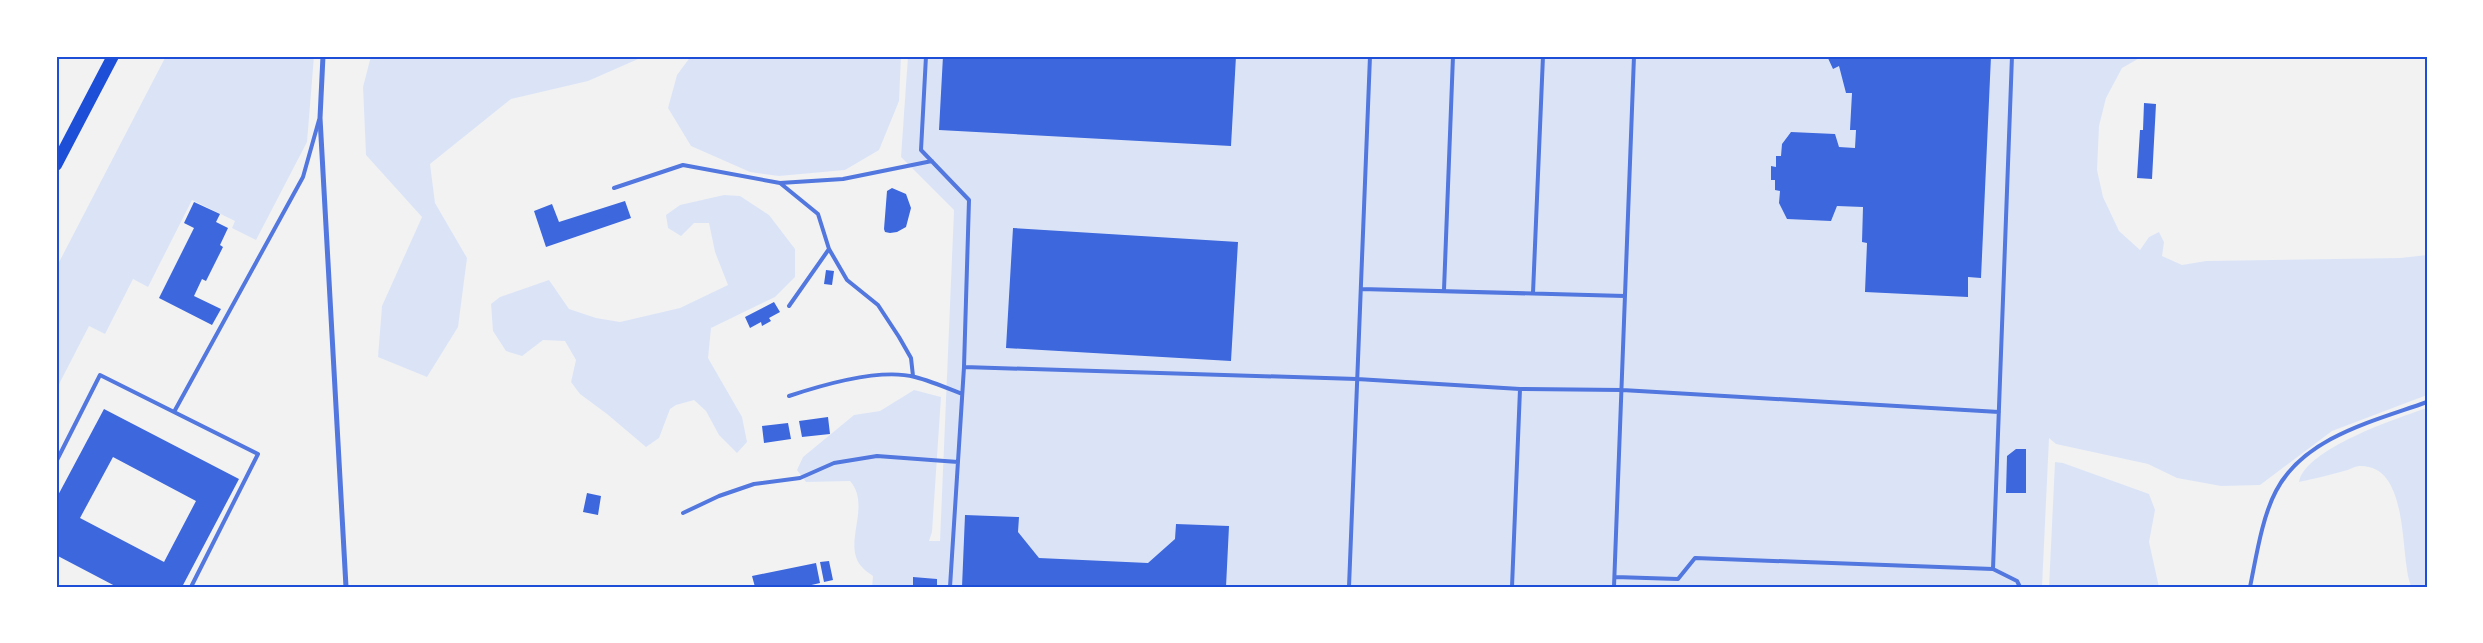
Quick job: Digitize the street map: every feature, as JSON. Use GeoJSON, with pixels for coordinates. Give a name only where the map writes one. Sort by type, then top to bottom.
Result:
{"type":"FeatureCollection","features":[{"type":"Feature","properties":{"kind":"main road"},"geometry":{"type":"LineString","coordinates":[[56,165],[114,56]]}},
{"type":"Feature","properties":{"kind":"street"},"geometry":{"type":"LineString","coordinates":[[323,56],[320,118],[346,587]]}},
{"type":"Feature","properties":{"kind":"lane"},"geometry":{"type":"LineString","coordinates":[[926,56],[922,150],[969,200],[964,367],[950,587]]}},
{"type":"Feature","properties":{"kind":"lane"},"geometry":{"type":"LineString","coordinates":[[1349,587],[1370,56]]}},
{"type":"Feature","properties":{"kind":"lane"},"geometry":{"type":"LineString","coordinates":[[1444,290],[1454,56]]}},
{"type":"Feature","properties":{"kind":"lane"},"geometry":{"type":"LineString","coordinates":[[1533,293],[1543,56]]}},
{"type":"Feature","properties":{"kind":"lane"},"geometry":{"type":"LineString","coordinates":[[1614,587],[1634,56]]}},
{"type":"Feature","properties":{"kind":"lane"},"geometry":{"type":"LineString","coordinates":[[1993,569],[2012,56]]}},
{"type":"Feature","properties":{"kind":"lane"},"geometry":{"type":"LineString","coordinates":[[174,412],[303,178],[320,118]]}},
{"type":"Feature","properties":{"kind":"lane"},"geometry":{"type":"LineString","coordinates":[[614,188],[683,164],[780,183],[843,179],[932,161]]}},
{"type":"Feature","properties":{"kind":"lane"},"geometry":{"type":"LineString","coordinates":[[780,183],[818,214],[829,249],[847,280],[878,305],[900,337],[911,358],[913,376]]}},
{"type":"Feature","properties":{"kind":"lane"},"geometry":{"type":"LineString","coordinates":[[789,306],[829,249]]}},
{"type":"Feature","properties":{"kind":"lane"},"geometry":{"type":"LineString","coordinates":[[1360,289],[1624,296]]}},
{"type":"Feature","properties":{"kind":"lane"},"geometry":{"type":"LineString","coordinates":[[964,367],[1357,379],[1520,389],[1622,390],[1999,412]]}},
{"type":"Feature","properties":{"kind":"lane"},"geometry":{"type":"LineString","coordinates":[[56,462],[100,375],[258,454],[191,587]]}},
{"type":"Feature","properties":{"kind":"lane"},"geometry":{"type":"LineString","coordinates":[[789,396],[835,382],[883,375],[913,376],[962,394]]}},
{"type":"Feature","properties":{"kind":"lane"},"geometry":{"type":"LineString","coordinates":[[1512,587],[1520,389]]}},
{"type":"Feature","properties":{"kind":"lane"},"geometry":{"type":"LineString","coordinates":[[2250,587],[2266,519],[2275,492],[2298,462],[2330,440],[2427,402]]}},
{"type":"Feature","properties":{"kind":"lane"},"geometry":{"type":"LineString","coordinates":[[682,513],[718,496],[754,484],[800,478],[834,463],[877,456],[958,462]]}},
{"type":"Feature","properties":{"kind":"lane"},"geometry":{"type":"LineString","coordinates":[[1615,577],[1678,579],[1695,558],[1993,569],[2017,581],[2020,587]]}},
{"type":"Feature","properties":{"kind":"shaded area"},"geometry":{"type":"Polygon","coordinates":[[[166,56],[314,56],[307,142],[256,240],[232,228],[235,221],[192,200],[148,287],[133,279],[105,334],[89,326],[56,390],[56,268],[166,56]]]}},
{"type":"Feature","properties":{"kind":"shaded area"},"geometry":{"type":"Polygon","coordinates":[[[371,56],[645,56],[588,81],[511,99],[430,164],[435,203],[467,258],[458,327],[427,377],[378,357],[382,306],[422,217],[366,155],[363,87],[371,56]]]}},
{"type":"Feature","properties":{"kind":"shaded area"},"geometry":{"type":"Polygon","coordinates":[[[691,56],[901,56],[899,101],[879,150],[845,170],[779,176],[750,172],[691,146],[668,108],[677,75],[691,56]]]}},
{"type":"Feature","properties":{"kind":"shaded area"},"geometry":{"type":"Polygon","coordinates":[[[908,56],[2143,56],[2122,68],[2106,98],[2099,126],[2097,170],[2103,197],[2119,231],[2140,250],[2149,237],[2159,232],[2164,242],[2162,256],[2182,265],[2206,261],[2400,258],[2427,255],[2427,395],[2332,431],[2260,485],[2221,486],[2177,478],[2148,464],[2056,444],[2049,438],[2042,587],[872,587],[873,576],[862,567],[856,557],[854,547],[858,502],[856,491],[850,481],[806,482],[797,470],[803,457],[854,415],[880,411],[914,390],[941,397],[932,532],[929,541],[940,541],[954,210],[901,157],[908,56]]]}},
{"type":"Feature","properties":{"kind":"shaded area"},"geometry":{"type":"Polygon","coordinates":[[[724,195],[740,196],[769,215],[795,249],[795,277],[775,297],[711,328],[708,358],[742,417],[747,442],[737,453],[719,435],[706,411],[694,400],[676,405],[670,409],[659,438],[646,447],[580,394],[571,382],[576,360],[565,341],[543,340],[522,356],[506,351],[493,331],[491,304],[500,297],[549,280],[569,309],[596,318],[620,322],[680,308],[728,285],[715,252],[709,223],[694,223],[681,236],[668,228],[666,215],[680,205],[724,195]]]}},
{"type":"Feature","properties":{"kind":"shaded area"},"geometry":{"type":"Polygon","coordinates":[[[2427,408],[2427,586],[2411,586],[2407,572],[2400,514],[2395,495],[2387,480],[2376,469],[2359,466],[2299,482],[2305,470],[2317,458],[2334,447],[2375,427],[2427,408]]]}},
{"type":"Feature","properties":{"kind":"shaded area"},"geometry":{"type":"Polygon","coordinates":[[[2055,462],[2063,463],[2149,494],[2155,510],[2149,542],[2159,587],[2049,587],[2055,462]]]}},
{"type":"Feature","properties":{"kind":"building"},"geometry":{"type":"Polygon","coordinates":[[[943,56],[1236,56],[1231,146],[939,130],[943,56]]]}},
{"type":"Feature","properties":{"kind":"building"},"geometry":{"type":"Polygon","coordinates":[[[1827,56],[1991,56],[1981,278],[1968,277],[1968,297],[1865,292],[1867,243],[1862,242],[1863,207],[1837,206],[1831,221],[1787,219],[1779,203],[1780,191],[1775,190],[1775,180],[1771,180],[1771,166],[1776,167],[1776,156],[1781,156],[1782,144],[1791,132],[1835,134],[1839,147],[1855,148],[1856,130],[1850,130],[1852,93],[1846,93],[1839,66],[1833,69],[1827,56]]]}},
{"type":"Feature","properties":{"kind":"building"},"geometry":{"type":"Polygon","coordinates":[[[2144,103],[2156,104],[2152,179],[2137,178],[2140,130],[2143,130],[2144,103]]]}},
{"type":"Feature","properties":{"kind":"building"},"geometry":{"type":"Polygon","coordinates":[[[892,188],[906,194],[911,208],[906,227],[897,232],[890,233],[885,232],[884,229],[887,191],[892,188]]]}},
{"type":"Feature","properties":{"kind":"building"},"geometry":{"type":"Polygon","coordinates":[[[625,201],[631,218],[546,247],[534,211],[552,204],[559,222],[625,201]]]}},
{"type":"Feature","properties":{"kind":"building"},"geometry":{"type":"Polygon","coordinates":[[[194,202],[220,214],[216,222],[228,228],[220,245],[223,247],[206,281],[202,279],[194,296],[221,309],[212,325],[159,298],[194,228],[184,223],[194,202]]]}},
{"type":"Feature","properties":{"kind":"building"},"geometry":{"type":"Polygon","coordinates":[[[1013,228],[1238,242],[1231,361],[1006,348],[1013,228]]]}},
{"type":"Feature","properties":{"kind":"building"},"geometry":{"type":"Polygon","coordinates":[[[826,270],[834,271],[832,285],[824,284],[826,270]]]}},
{"type":"Feature","properties":{"kind":"building"},"geometry":{"type":"Polygon","coordinates":[[[774,302],[780,312],[769,318],[771,321],[762,326],[761,322],[750,328],[745,317],[774,302]]]}},
{"type":"Feature","properties":{"kind":"building"},"geometry":{"type":"Polygon","coordinates":[[[104,409],[239,479],[182,587],[117,587],[56,555],[56,499],[104,409]],[[113,457],[80,518],[164,562],[196,501],[113,457]]]}},
{"type":"Feature","properties":{"kind":"building"},"geometry":{"type":"Polygon","coordinates":[[[828,417],[830,434],[802,437],[799,421],[828,417]]]}},
{"type":"Feature","properties":{"kind":"building"},"geometry":{"type":"Polygon","coordinates":[[[788,423],[791,439],[764,443],[762,426],[788,423]]]}},
{"type":"Feature","properties":{"kind":"building"},"geometry":{"type":"Polygon","coordinates":[[[2016,449],[2026,449],[2026,493],[2006,493],[2007,456],[2016,449]]]}},
{"type":"Feature","properties":{"kind":"building"},"geometry":{"type":"Polygon","coordinates":[[[587,493],[601,496],[598,515],[583,512],[587,493]]]}},
{"type":"Feature","properties":{"kind":"building"},"geometry":{"type":"Polygon","coordinates":[[[965,515],[1019,517],[1018,532],[1039,558],[1148,563],[1175,539],[1176,524],[1229,526],[1226,587],[962,587],[965,515]]]}},
{"type":"Feature","properties":{"kind":"building"},"geometry":{"type":"Polygon","coordinates":[[[829,561],[833,580],[824,582],[820,562],[829,561]]]}},
{"type":"Feature","properties":{"kind":"building"},"geometry":{"type":"Polygon","coordinates":[[[816,563],[820,583],[803,587],[755,587],[752,576],[816,563]]]}},
{"type":"Feature","properties":{"kind":"building"},"geometry":{"type":"Polygon","coordinates":[[[913,577],[937,579],[937,587],[913,587],[913,577]]]}}]}
